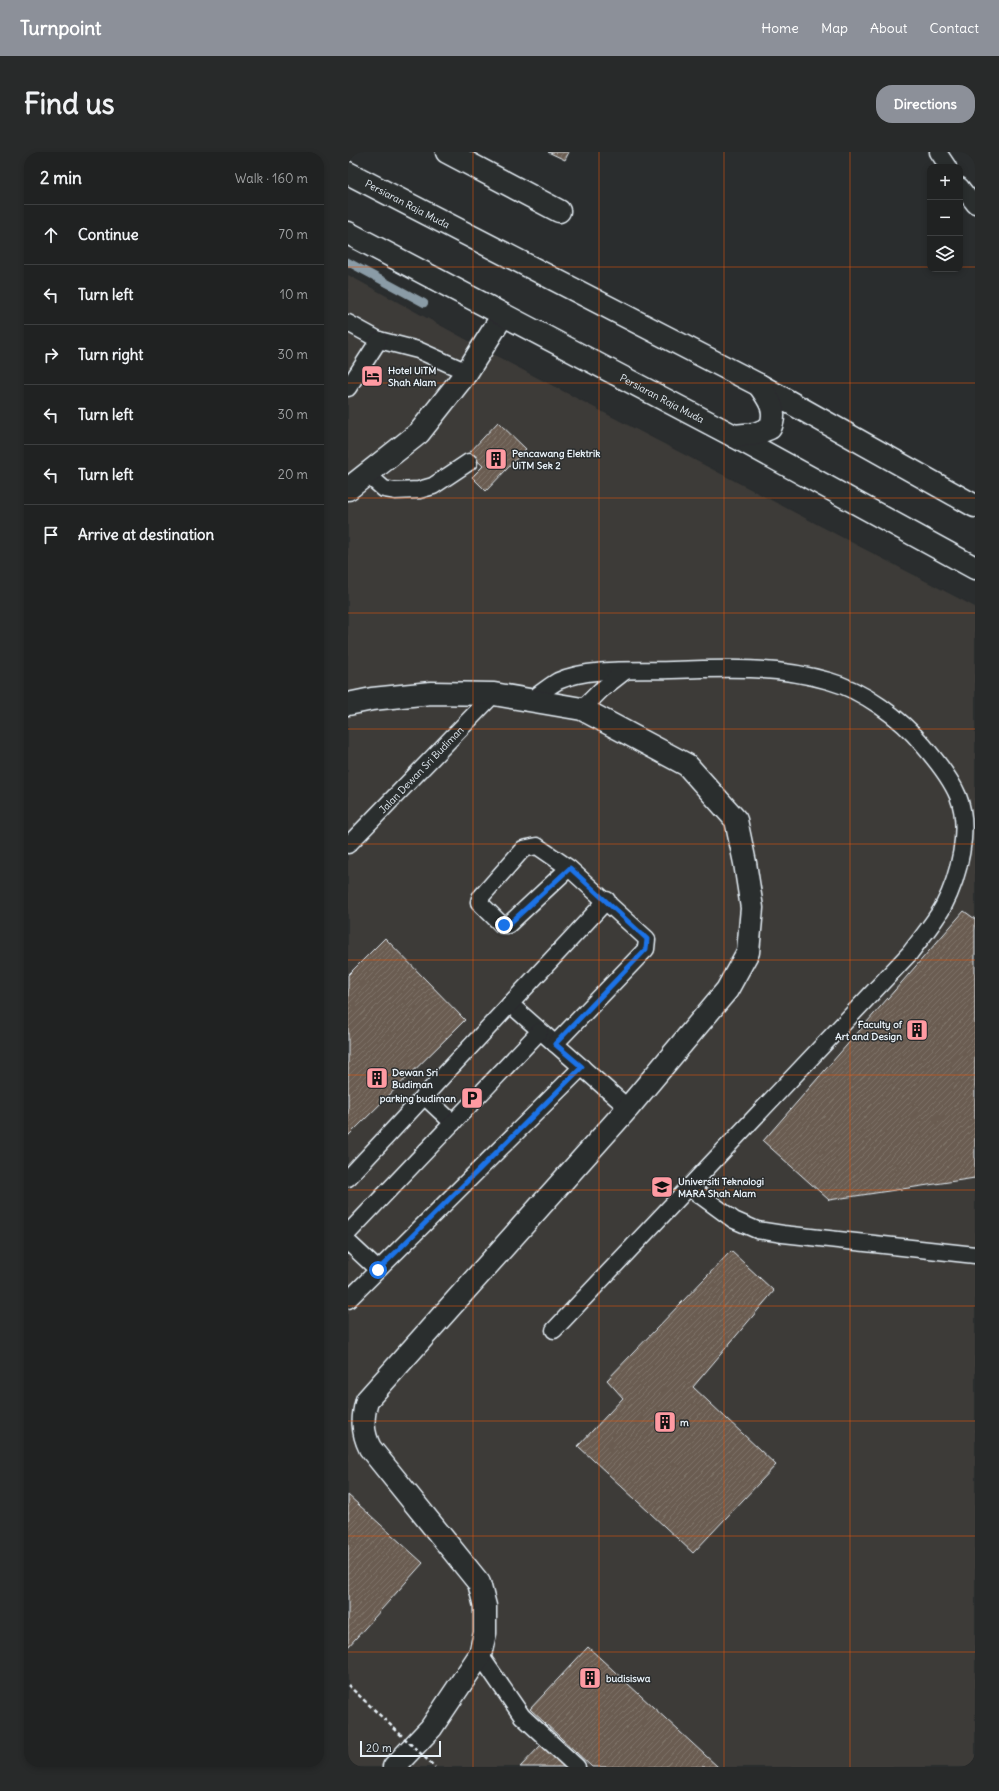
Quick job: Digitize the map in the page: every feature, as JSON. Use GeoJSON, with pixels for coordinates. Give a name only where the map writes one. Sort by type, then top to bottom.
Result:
{"type":"FeatureCollection","features":[{"type":"Feature","properties":{"kind":"street"},"geometry":{"type":"LineString","coordinates":[[447,152],[559,211]]}},
{"type":"Feature","properties":{"kind":"street","name":"Persiaran Raja Muda"},"geometry":{"type":"LineString","coordinates":[[348,173],[759,385],[975,506]]}},
{"type":"Feature","properties":{"kind":"street","name":"Persiaran Raja Muda"},"geometry":{"type":"LineString","coordinates":[[348,232],[734,436],[975,568]]}},
{"type":"Feature","properties":{"kind":"street"},"geometry":{"type":"LineString","coordinates":[[348,489],[368,475],[419,433],[467,372],[503,315]]}},
{"type":"Feature","properties":{"kind":"street"},"geometry":{"type":"LineString","coordinates":[[734,436],[755,434],[770,428],[774,420],[772,404],[759,385]]}},
{"type":"Feature","properties":{"kind":"street"},"geometry":{"type":"LineString","coordinates":[[348,704],[372,699],[431,693],[494,694],[582,709],[687,765],[736,820],[752,908],[748,952],[727,990],[628,1108],[367,1400],[363,1413],[363,1426],[365,1438],[370,1448],[479,1583],[485,1606],[486,1633],[480,1655],[431,1728],[394,1767]]}},
{"type":"Feature","properties":{"kind":"lane"},"geometry":{"type":"LineString","coordinates":[[938,152],[946,164]]}},
{"type":"Feature","properties":{"kind":"lane"},"geometry":{"type":"LineString","coordinates":[[963,190],[975,205]]}},
{"type":"Feature","properties":{"kind":"lane"},"geometry":{"type":"LineString","coordinates":[[348,323],[379,340],[418,350],[467,372]]}},
{"type":"Feature","properties":{"kind":"lane"},"geometry":{"type":"LineString","coordinates":[[348,388],[379,340]]}},
{"type":"Feature","properties":{"kind":"lane"},"geometry":{"type":"LineString","coordinates":[[368,475],[384,489],[395,491],[419,490],[433,486],[468,462]]}},
{"type":"Feature","properties":{"kind":"lane"},"geometry":{"type":"LineString","coordinates":[[531,700],[558,682],[574,676],[599,672],[704,669],[782,670],[830,681],[865,697],[896,717],[916,736],[943,769],[958,797],[964,829],[958,870],[942,907],[910,952],[554,1330]]}},
{"type":"Feature","properties":{"kind":"lane"},"geometry":{"type":"LineString","coordinates":[[582,709],[601,690],[624,672]]}},
{"type":"Feature","properties":{"kind":"lane","name":"Jalan Dewan Sri Budiman"},"geometry":{"type":"LineString","coordinates":[[348,846],[494,694]]}},
{"type":"Feature","properties":{"kind":"lane"},"geometry":{"type":"LineString","coordinates":[[555,1044],[646,949],[647,939],[607,900],[570,868],[537,846],[529,846],[523,849],[480,898],[479,904],[502,925],[508,925],[570,868]]}},
{"type":"Feature","properties":{"kind":"lane"},"geometry":{"type":"LineString","coordinates":[[348,1178],[607,900]]}},
{"type":"Feature","properties":{"kind":"lane"},"geometry":{"type":"LineString","coordinates":[[510,1004],[628,1108]]}},
{"type":"Feature","properties":{"kind":"lane"},"geometry":{"type":"LineString","coordinates":[[348,1233],[540,1031]]}},
{"type":"Feature","properties":{"kind":"lane"},"geometry":{"type":"LineString","coordinates":[[348,1300],[582,1067]]}},
{"type":"Feature","properties":{"kind":"lane"},"geometry":{"type":"LineString","coordinates":[[424,1096],[453,1123]]}},
{"type":"Feature","properties":{"kind":"lane"},"geometry":{"type":"LineString","coordinates":[[688,1187],[734,1220],[757,1230],[975,1255]]}},
{"type":"Feature","properties":{"kind":"lane"},"geometry":{"type":"LineString","coordinates":[[348,1242],[378,1270]]}},
{"type":"Feature","properties":{"kind":"lane"},"geometry":{"type":"LineString","coordinates":[[480,1655],[522,1716],[577,1767]]}},
{"type":"Feature","properties":{"kind":"path"},"geometry":{"type":"LineString","coordinates":[[348,1685],[435,1767]]}},
{"type":"Feature","properties":{"kind":"shaded area","name":"Universiti Teknologi MARA Shah Alam"},"geometry":{"type":"Polygon","coordinates":[[[348,275],[511,364],[975,607],[975,1767],[348,1767],[348,275]]]}},
{"type":"Feature","properties":{"kind":"building"},"geometry":{"type":"Polygon","coordinates":[[[548,152],[569,152],[565,160],[548,152]]]}},
{"type":"Feature","properties":{"kind":"building","name":"Pencawang Elektrik UiTM Sek 2"},"geometry":{"type":"Polygon","coordinates":[[[498,422],[526,449],[486,491],[472,477],[483,466],[469,453],[498,422]]]}},
{"type":"Feature","properties":{"kind":"building","name":"Faculty of Art and Design"},"geometry":{"type":"Polygon","coordinates":[[[964,911],[975,919],[975,1178],[829,1200],[763,1141],[964,911]]]}},
{"type":"Feature","properties":{"kind":"building","name":"Dewan Sri Budiman"},"geometry":{"type":"Polygon","coordinates":[[[385,938],[465,1020],[348,1136],[348,975],[385,938]]]}},
{"type":"Feature","properties":{"kind":"building","name":"m"},"geometry":{"type":"Polygon","coordinates":[[[731,1251],[774,1291],[693,1387],[776,1465],[693,1553],[578,1446],[623,1398],[607,1380],[731,1251]]]}},
{"type":"Feature","properties":{"kind":"building"},"geometry":{"type":"Polygon","coordinates":[[[348,1495],[423,1563],[348,1647],[348,1495]]]}},
{"type":"Feature","properties":{"kind":"building","name":"budisiswa"},"geometry":{"type":"Polygon","coordinates":[[[588,1647],[718,1767],[592,1767],[530,1709],[588,1647]]]}},
{"type":"Feature","properties":{"kind":"building"},"geometry":{"type":"Polygon","coordinates":[[[541,1745],[564,1767],[520,1767],[541,1745]]]}},
{"type":"Feature","properties":{"kind":"waterway"},"geometry":{"type":"LineString","coordinates":[[348,262],[424,303]]}},
{"type":"Feature","properties":{"kind":"place","name":"Hotel UiTM Shah Alam"},"geometry":{"type":"Point","coordinates":[372,376]}},
{"type":"Feature","properties":{"kind":"place","name":"Pencawang Elektrik UiTM Sek 2"},"geometry":{"type":"Point","coordinates":[496,459]}},
{"type":"Feature","properties":{"kind":"place","name":"Faculty of Art and Design"},"geometry":{"type":"Point","coordinates":[917,1030]}},
{"type":"Feature","properties":{"kind":"place","name":"Dewan Sri Budiman"},"geometry":{"type":"Point","coordinates":[377,1078]}},
{"type":"Feature","properties":{"kind":"place","name":"parking budiman"},"geometry":{"type":"Point","coordinates":[472,1098]}},
{"type":"Feature","properties":{"kind":"place","name":"Universiti Teknologi MARA Shah Alam"},"geometry":{"type":"Point","coordinates":[662,1187]}},
{"type":"Feature","properties":{"kind":"place","name":"m"},"geometry":{"type":"Point","coordinates":[665,1422]}},
{"type":"Feature","properties":{"kind":"place","name":"budisiswa"},"geometry":{"type":"Point","coordinates":[590,1678]}},
{"type":"Feature","properties":{"kind":"route"},"geometry":{"type":"LineString","coordinates":[[378,1270],[582,1067],[555,1044],[646,949],[648,944],[647,939],[607,900],[570,868],[508,925],[504,925]]}}]}
